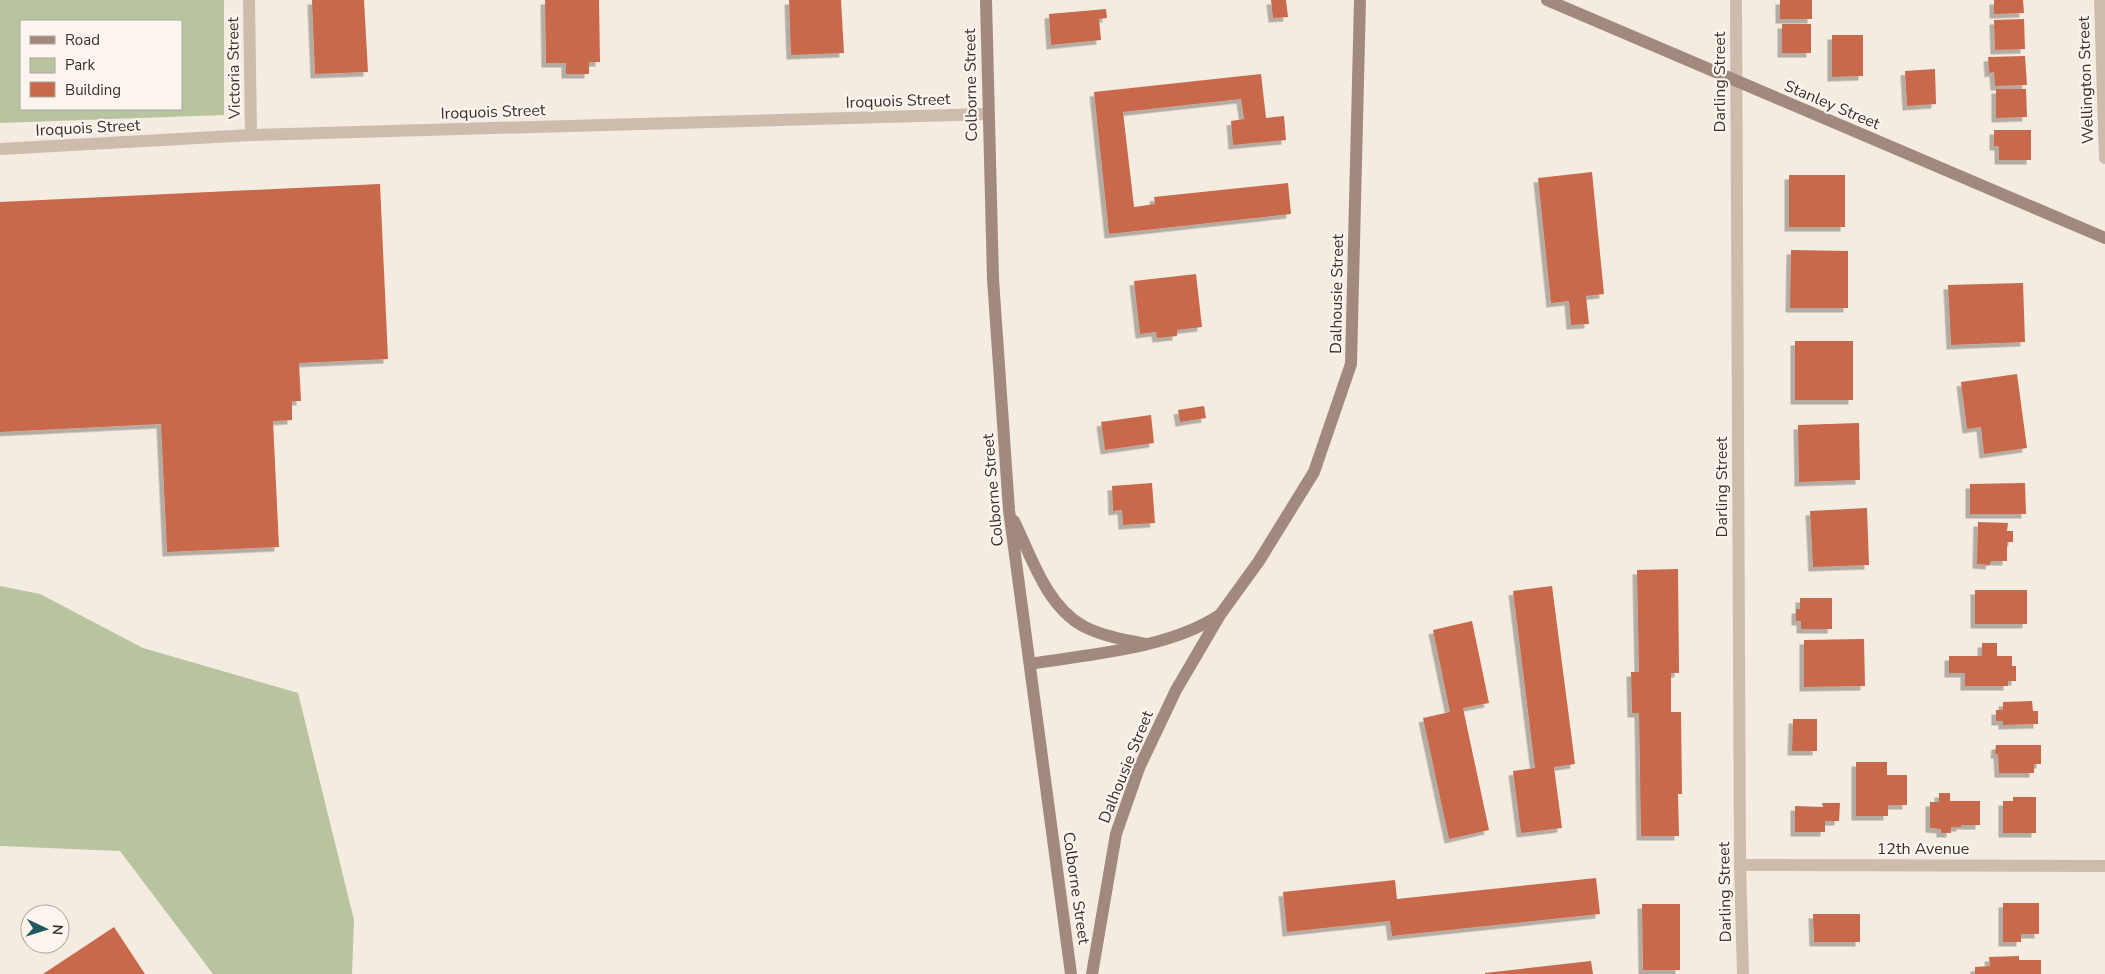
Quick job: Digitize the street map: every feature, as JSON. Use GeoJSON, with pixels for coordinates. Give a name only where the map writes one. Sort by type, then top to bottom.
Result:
{"type":"FeatureCollection","features":[{"type":"Feature","properties":{"kind":"main road","name":"Colborne Street"},"geometry":{"type":"LineString","coordinates":[[986,0],[992,279],[1009,510],[1071,974]]}},
{"type":"Feature","properties":{"kind":"main road","name":"Dalhousie Street"},"geometry":{"type":"LineString","coordinates":[[1092,974],[1116,834],[1139,768],[1176,690],[1220,615],[1259,561],[1314,472],[1351,364],[1360,0]]}},
{"type":"Feature","properties":{"kind":"main road","name":"Stanley Street"},"geometry":{"type":"LineString","coordinates":[[1547,0],[2105,238]]}},
{"type":"Feature","properties":{"kind":"main road"},"geometry":{"type":"LineString","coordinates":[[1009,510],[1050,594],[1065,612],[1084,626],[1114,637],[1146,644]]}},
{"type":"Feature","properties":{"kind":"main road","name":"Dalhousie Street"},"geometry":{"type":"LineString","coordinates":[[1030,664],[1146,644],[1188,632],[1220,615]]}},
{"type":"Feature","properties":{"kind":"street","name":"Victoria Street"},"geometry":{"type":"LineString","coordinates":[[249,0],[251,135]]}},
{"type":"Feature","properties":{"kind":"street","name":"Darling Street"},"geometry":{"type":"LineString","coordinates":[[1736,0],[1740,865],[1743,974]]}},
{"type":"Feature","properties":{"kind":"street","name":"Wellington Street"},"geometry":{"type":"LineString","coordinates":[[2100,0],[2105,158]]}},
{"type":"Feature","properties":{"kind":"street","name":"Iroquois Street"},"geometry":{"type":"LineString","coordinates":[[0,150],[251,135],[988,114]]}},
{"type":"Feature","properties":{"kind":"street","name":"12th Avenue"},"geometry":{"type":"LineString","coordinates":[[1740,865],[2105,866]]}},
{"type":"Feature","properties":{"kind":"green space"},"geometry":{"type":"Polygon","coordinates":[[[0,0],[224,0],[224,115],[0,123],[0,0]]]}},
{"type":"Feature","properties":{"kind":"green space"},"geometry":{"type":"Polygon","coordinates":[[[0,586],[40,594],[143,648],[298,693],[354,920],[352,974],[213,974],[120,851],[0,846],[0,586]]]}},
{"type":"Feature","properties":{"kind":"building"},"geometry":{"type":"Polygon","coordinates":[[[312,0],[364,0],[368,72],[315,74],[312,0]]]}},
{"type":"Feature","properties":{"kind":"building"},"geometry":{"type":"Polygon","coordinates":[[[545,0],[599,0],[600,62],[589,62],[589,74],[566,74],[566,63],[546,63],[545,0]]]}},
{"type":"Feature","properties":{"kind":"building"},"geometry":{"type":"Polygon","coordinates":[[[789,0],[841,0],[844,53],[791,55],[789,0]]]}},
{"type":"Feature","properties":{"kind":"building"},"geometry":{"type":"Polygon","coordinates":[[[1271,0],[1286,0],[1288,17],[1273,18],[1271,0]]]}},
{"type":"Feature","properties":{"kind":"building"},"geometry":{"type":"Polygon","coordinates":[[[1780,0],[1812,0],[1812,19],[1780,19],[1780,0]]]}},
{"type":"Feature","properties":{"kind":"building"},"geometry":{"type":"Polygon","coordinates":[[[1994,0],[2023,0],[2024,13],[1994,14],[1994,0]]]}},
{"type":"Feature","properties":{"kind":"building"},"geometry":{"type":"Polygon","coordinates":[[[1106,9],[1107,18],[1099,19],[1101,40],[1051,45],[1049,14],[1106,9]]]}},
{"type":"Feature","properties":{"kind":"building"},"geometry":{"type":"Polygon","coordinates":[[[2024,19],[2025,49],[1995,50],[1994,20],[2024,19]]]}},
{"type":"Feature","properties":{"kind":"building"},"geometry":{"type":"Polygon","coordinates":[[[1782,24],[1811,24],[1811,53],[1782,53],[1782,24]]]}},
{"type":"Feature","properties":{"kind":"building"},"geometry":{"type":"Polygon","coordinates":[[[1832,35],[1863,35],[1863,76],[1832,77],[1832,35]]]}},
{"type":"Feature","properties":{"kind":"building"},"geometry":{"type":"Polygon","coordinates":[[[2025,56],[2027,85],[1995,86],[1994,72],[1989,73],[1988,57],[2025,56]]]}},
{"type":"Feature","properties":{"kind":"building"},"geometry":{"type":"Polygon","coordinates":[[[1935,69],[1936,104],[1907,106],[1905,71],[1935,69]]]}},
{"type":"Feature","properties":{"kind":"building"},"geometry":{"type":"Polygon","coordinates":[[[1261,74],[1266,118],[1284,116],[1286,140],[1233,145],[1231,121],[1244,119],[1241,99],[1123,112],[1134,207],[1155,204],[1154,197],[1288,183],[1291,214],[1109,234],[1094,92],[1261,74]]]}},
{"type":"Feature","properties":{"kind":"building"},"geometry":{"type":"Polygon","coordinates":[[[1996,89],[2026,89],[2027,117],[1996,118],[1996,89]]]}},
{"type":"Feature","properties":{"kind":"building"},"geometry":{"type":"Polygon","coordinates":[[[1994,130],[2031,130],[2031,160],[1999,160],[1999,146],[1994,146],[1994,130]]]}},
{"type":"Feature","properties":{"kind":"building"},"geometry":{"type":"Polygon","coordinates":[[[1592,172],[1604,294],[1586,296],[1589,324],[1571,325],[1569,301],[1551,303],[1538,178],[1592,172]]]}},
{"type":"Feature","properties":{"kind":"building"},"geometry":{"type":"Polygon","coordinates":[[[1789,175],[1845,175],[1845,227],[1789,227],[1789,175]]]}},
{"type":"Feature","properties":{"kind":"building"},"geometry":{"type":"Polygon","coordinates":[[[380,184],[388,359],[299,363],[301,401],[292,401],[292,420],[273,421],[279,547],[167,552],[161,424],[0,432],[0,202],[380,184]]]}},
{"type":"Feature","properties":{"kind":"building"},"geometry":{"type":"Polygon","coordinates":[[[1791,250],[1848,251],[1848,308],[1790,308],[1791,250]]]}},
{"type":"Feature","properties":{"kind":"building"},"geometry":{"type":"Polygon","coordinates":[[[1196,274],[1202,327],[1177,330],[1177,336],[1157,338],[1156,332],[1140,334],[1134,281],[1196,274]]]}},
{"type":"Feature","properties":{"kind":"building"},"geometry":{"type":"Polygon","coordinates":[[[2023,283],[2025,342],[1951,345],[1948,285],[2023,283]]]}},
{"type":"Feature","properties":{"kind":"building"},"geometry":{"type":"Polygon","coordinates":[[[1795,341],[1853,341],[1853,400],[1795,400],[1795,341]]]}},
{"type":"Feature","properties":{"kind":"building"},"geometry":{"type":"Polygon","coordinates":[[[2017,374],[2027,448],[1984,454],[1981,427],[1967,429],[1961,382],[2017,374]]]}},
{"type":"Feature","properties":{"kind":"building"},"geometry":{"type":"Polygon","coordinates":[[[1204,406],[1206,418],[1180,422],[1178,410],[1204,406]]]}},
{"type":"Feature","properties":{"kind":"building"},"geometry":{"type":"Polygon","coordinates":[[[1151,415],[1154,443],[1105,450],[1101,422],[1151,415]]]}},
{"type":"Feature","properties":{"kind":"building"},"geometry":{"type":"Polygon","coordinates":[[[1859,423],[1860,480],[1799,482],[1798,425],[1859,423]]]}},
{"type":"Feature","properties":{"kind":"building"},"geometry":{"type":"Polygon","coordinates":[[[1152,483],[1155,523],[1123,525],[1122,510],[1113,511],[1112,486],[1152,483]]]}},
{"type":"Feature","properties":{"kind":"building"},"geometry":{"type":"Polygon","coordinates":[[[2025,483],[2026,514],[1970,514],[1970,484],[2025,483]]]}},
{"type":"Feature","properties":{"kind":"building"},"geometry":{"type":"Polygon","coordinates":[[[1867,508],[1869,565],[1813,567],[1810,511],[1867,508]]]}},
{"type":"Feature","properties":{"kind":"building"},"geometry":{"type":"Polygon","coordinates":[[[1978,522],[2008,523],[2007,531],[2013,531],[2013,542],[2007,542],[2007,561],[1991,561],[1990,565],[1977,564],[1978,522]]]}},
{"type":"Feature","properties":{"kind":"building"},"geometry":{"type":"Polygon","coordinates":[[[1678,569],[1679,673],[1671,673],[1671,712],[1681,712],[1682,794],[1678,794],[1679,836],[1641,836],[1639,713],[1632,713],[1631,672],[1639,672],[1637,570],[1678,569]]]}},
{"type":"Feature","properties":{"kind":"building"},"geometry":{"type":"Polygon","coordinates":[[[1552,586],[1575,764],[1554,767],[1562,828],[1521,833],[1513,771],[1535,768],[1513,591],[1552,586]]]}},
{"type":"Feature","properties":{"kind":"building"},"geometry":{"type":"Polygon","coordinates":[[[1975,590],[2027,590],[2027,624],[1975,624],[1975,590]]]}},
{"type":"Feature","properties":{"kind":"building"},"geometry":{"type":"Polygon","coordinates":[[[1800,598],[1832,598],[1832,629],[1801,629],[1801,621],[1796,621],[1796,609],[1800,609],[1800,598]]]}},
{"type":"Feature","properties":{"kind":"building"},"geometry":{"type":"Polygon","coordinates":[[[1472,621],[1489,703],[1463,708],[1489,830],[1449,839],[1423,718],[1450,712],[1433,630],[1472,621]]]}},
{"type":"Feature","properties":{"kind":"building"},"geometry":{"type":"Polygon","coordinates":[[[1864,639],[1865,686],[1804,687],[1804,640],[1864,639]]]}},
{"type":"Feature","properties":{"kind":"building"},"geometry":{"type":"Polygon","coordinates":[[[1982,643],[1997,643],[1997,656],[2012,656],[2012,666],[2016,666],[2016,681],[2008,681],[2008,686],[1965,686],[1965,673],[1949,673],[1949,656],[1982,656],[1982,643]]]}},
{"type":"Feature","properties":{"kind":"building"},"geometry":{"type":"Polygon","coordinates":[[[2032,701],[2033,711],[2038,711],[2038,724],[2003,725],[2003,721],[1996,721],[1996,710],[2003,710],[2003,702],[2032,701]]]}},
{"type":"Feature","properties":{"kind":"building"},"geometry":{"type":"Polygon","coordinates":[[[1793,719],[1817,719],[1817,751],[1792,751],[1793,719]]]}},
{"type":"Feature","properties":{"kind":"building"},"geometry":{"type":"Polygon","coordinates":[[[1996,745],[2041,745],[2041,764],[2034,764],[2034,773],[1999,773],[1998,754],[1995,754],[1996,745]]]}},
{"type":"Feature","properties":{"kind":"building"},"geometry":{"type":"Polygon","coordinates":[[[1856,762],[1887,762],[1887,775],[1907,775],[1907,805],[1888,805],[1888,816],[1856,816],[1856,762]]]}},
{"type":"Feature","properties":{"kind":"building"},"geometry":{"type":"Polygon","coordinates":[[[1939,793],[1950,793],[1950,801],[1980,801],[1980,825],[1951,827],[1951,833],[1941,833],[1941,829],[1930,828],[1930,802],[1939,802],[1939,793]]]}},
{"type":"Feature","properties":{"kind":"building"},"geometry":{"type":"Polygon","coordinates":[[[2013,797],[2036,797],[2036,833],[2003,833],[2003,801],[2013,801],[2013,797]]]}},
{"type":"Feature","properties":{"kind":"building"},"geometry":{"type":"Polygon","coordinates":[[[1822,803],[1840,803],[1839,821],[1825,821],[1825,832],[1795,832],[1795,806],[1823,807],[1822,803]]]}},
{"type":"Feature","properties":{"kind":"building"},"geometry":{"type":"Polygon","coordinates":[[[1596,878],[1600,914],[1392,936],[1390,921],[1287,932],[1283,892],[1395,880],[1397,899],[1596,878]]]}},
{"type":"Feature","properties":{"kind":"building"},"geometry":{"type":"Polygon","coordinates":[[[2003,903],[2039,903],[2039,934],[2021,934],[2021,942],[2003,942],[2003,903]]]}},
{"type":"Feature","properties":{"kind":"building"},"geometry":{"type":"Polygon","coordinates":[[[1642,904],[1680,904],[1680,970],[1643,970],[1642,904]]]}},
{"type":"Feature","properties":{"kind":"building"},"geometry":{"type":"Polygon","coordinates":[[[1813,914],[1860,914],[1860,942],[1814,942],[1813,914]]]}},
{"type":"Feature","properties":{"kind":"building"},"geometry":{"type":"Polygon","coordinates":[[[114,927],[145,974],[43,974],[114,927]]]}},
{"type":"Feature","properties":{"kind":"building"},"geometry":{"type":"Polygon","coordinates":[[[2019,956],[2019,960],[2041,960],[2041,974],[1975,974],[1975,967],[1990,966],[1989,957],[2019,956]]]}},
{"type":"Feature","properties":{"kind":"building"},"geometry":{"type":"Polygon","coordinates":[[[1591,961],[1593,974],[1485,974],[1485,973],[1591,961]]]}}]}
